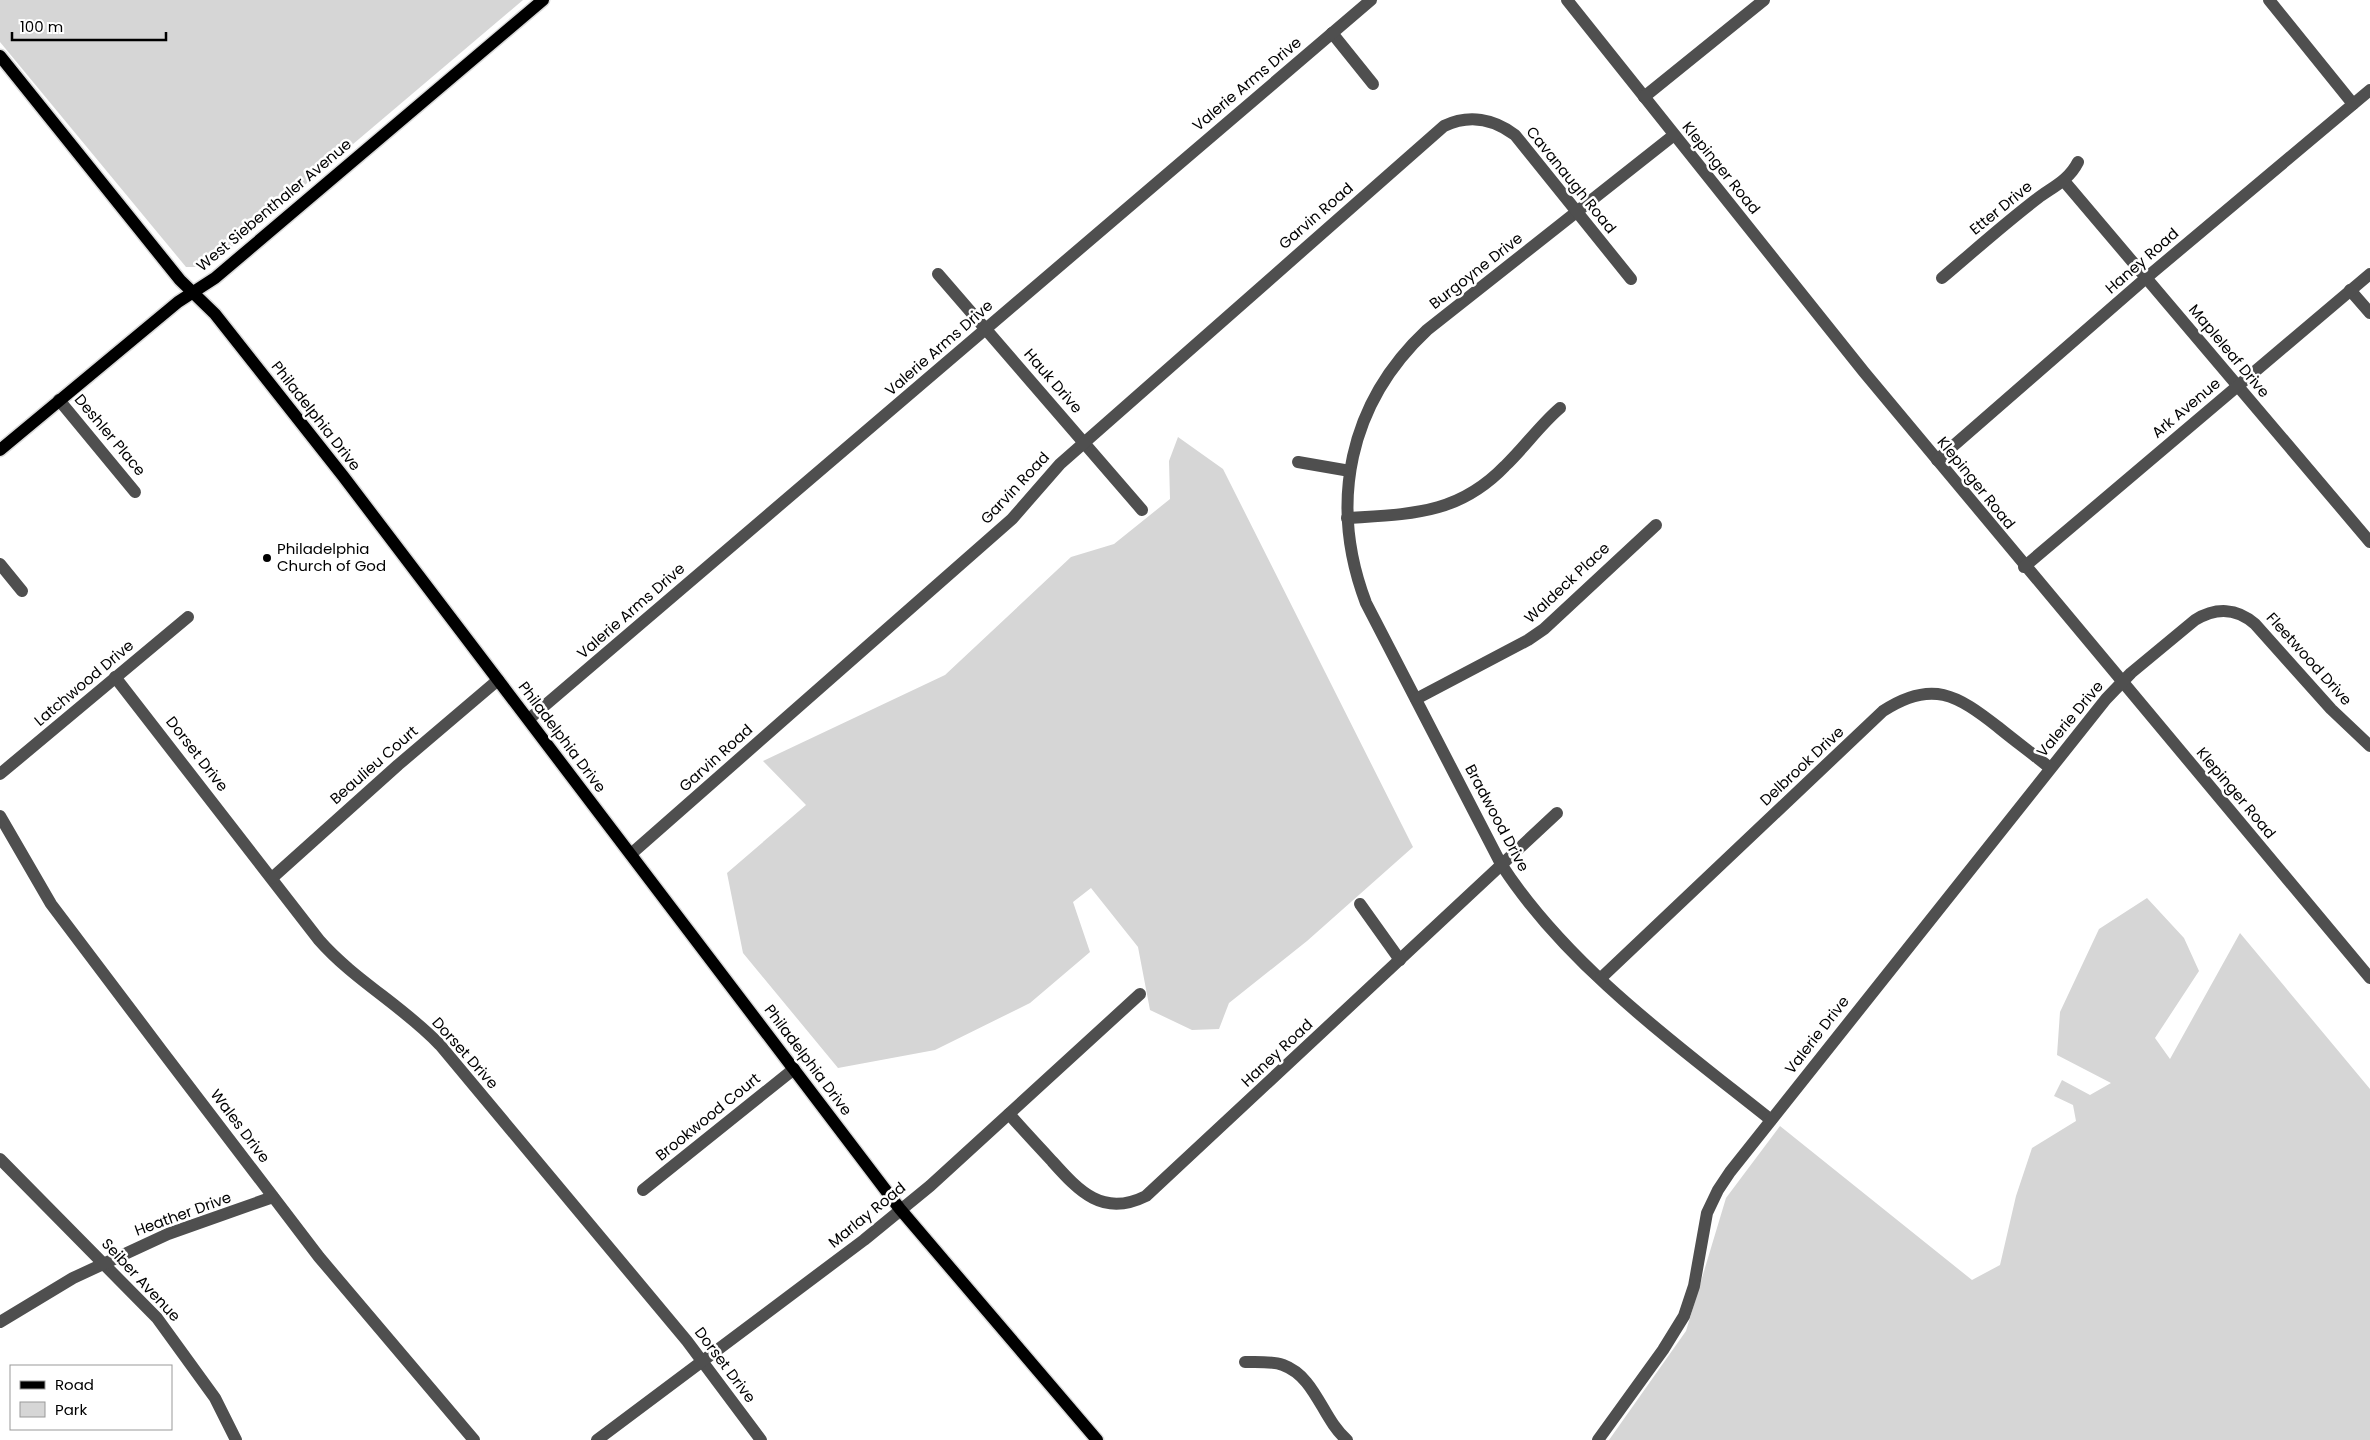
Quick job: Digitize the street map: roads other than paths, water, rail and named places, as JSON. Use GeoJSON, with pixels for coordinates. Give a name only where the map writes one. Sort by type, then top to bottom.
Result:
{"type":"FeatureCollection","features":[{"type":"Feature","properties":{"kind":"main road","name":"West Siebenthaler Avenue"},"geometry":{"type":"LineString","coordinates":[[0,450],[192,292],[215,278],[543,0]]}},
{"type":"Feature","properties":{"kind":"main road","name":"Philadelphia Drive"},"geometry":{"type":"LineString","coordinates":[[0,56],[180,280],[215,314],[336,466],[900,1209],[1097,1440]]}},
{"type":"Feature","properties":{"kind":"street","name":"Valerie Arms Drive"},"geometry":{"type":"LineString","coordinates":[[529,720],[1371,0]]}},
{"type":"Feature","properties":{"kind":"street","name":"Klepinger Road"},"geometry":{"type":"LineString","coordinates":[[1566,0],[2024,567],[2370,978]]}},
{"type":"Feature","properties":{"kind":"street"},"geometry":{"type":"LineString","coordinates":[[1644,96],[1764,0]]}},
{"type":"Feature","properties":{"kind":"street"},"geometry":{"type":"LineString","coordinates":[[2268,0],[2353,104]]}},
{"type":"Feature","properties":{"kind":"street"},"geometry":{"type":"LineString","coordinates":[[1332,33],[1373,84]]}},
{"type":"Feature","properties":{"kind":"street","name":"Haney Road"},"geometry":{"type":"LineString","coordinates":[[1937,460],[2146,278],[2370,90]]}},
{"type":"Feature","properties":{"kind":"street","name":"Cavanaugh Road"},"geometry":{"type":"LineString","coordinates":[[1423,144],[1444,126],[1459,120],[1480,119],[1500,125],[1515,135],[1631,279]]}},
{"type":"Feature","properties":{"kind":"street","name":"Burgoyne Drive"},"geometry":{"type":"LineString","coordinates":[[1350,471],[1364,417],[1376,393],[1400,357],[1427,330],[1674,135]]}},
{"type":"Feature","properties":{"kind":"street","name":"Garvin Road"},"geometry":{"type":"LineString","coordinates":[[631,854],[1012,519],[1050,474],[1084,442],[1423,144]]}},
{"type":"Feature","properties":{"kind":"street","name":"Etter Drive"},"geometry":{"type":"LineString","coordinates":[[1942,278],[2038,198],[2064,181],[2074,171],[2078,162]]}},
{"type":"Feature","properties":{"kind":"street","name":"Mapleleaf Drive"},"geometry":{"type":"LineString","coordinates":[[2064,181],[2370,542]]}},
{"type":"Feature","properties":{"kind":"street","name":"Hauk Drive"},"geometry":{"type":"LineString","coordinates":[[938,274],[1142,510]]}},
{"type":"Feature","properties":{"kind":"street","name":"Ark Avenue"},"geometry":{"type":"LineString","coordinates":[[2024,567],[2370,274]]}},
{"type":"Feature","properties":{"kind":"street"},"geometry":{"type":"LineString","coordinates":[[2350,290],[2370,313]]}},
{"type":"Feature","properties":{"kind":"street","name":"Deshler Place"},"geometry":{"type":"LineString","coordinates":[[59,400],[136,492]]}},
{"type":"Feature","properties":{"kind":"street"},"geometry":{"type":"LineString","coordinates":[[1347,518],[1429,512],[1454,503],[1484,485],[1505,467],[1560,408]]}},
{"type":"Feature","properties":{"kind":"street"},"geometry":{"type":"LineString","coordinates":[[1298,462],[1350,471]]}},
{"type":"Feature","properties":{"kind":"street","name":"Bradwood Drive"},"geometry":{"type":"LineString","coordinates":[[1350,471],[1347,518],[1352,558],[1366,603],[1502,864],[1517,888],[1542,919],[1601,978],[1665,1035],[1771,1120]]}},
{"type":"Feature","properties":{"kind":"street","name":"Waldeck Place"},"geometry":{"type":"LineString","coordinates":[[1416,699],[1528,640],[1544,629],[1656,525]]}},
{"type":"Feature","properties":{"kind":"street"},"geometry":{"type":"LineString","coordinates":[[0,564],[22,591]]}},
{"type":"Feature","properties":{"kind":"street","name":"Fleetwood Drive"},"geometry":{"type":"LineString","coordinates":[[2122,683],[2195,620],[2206,613],[2235,611],[2246,616],[2255,624],[2331,709],[2370,746]]}},
{"type":"Feature","properties":{"kind":"street","name":"Latchwood Drive"},"geometry":{"type":"LineString","coordinates":[[0,774],[188,616]]}},
{"type":"Feature","properties":{"kind":"street","name":"Dorset Drive"},"geometry":{"type":"LineString","coordinates":[[116,677],[332,956],[412,1019],[440,1045],[702,1361],[761,1440]]}},
{"type":"Feature","properties":{"kind":"street","name":"Beaulieu Court"},"geometry":{"type":"LineString","coordinates":[[272,878],[390,771],[498,680]]}},
{"type":"Feature","properties":{"kind":"street","name":"Valerie Drive"},"geometry":{"type":"LineString","coordinates":[[1598,1440],[1678,1328],[1694,1286],[1707,1213],[1722,1184],[2050,768],[2122,683]]}},
{"type":"Feature","properties":{"kind":"street","name":"Delbrook Drive"},"geometry":{"type":"LineString","coordinates":[[1601,978],[1883,711],[1904,699],[1938,694],[1956,698],[1970,706],[2050,768]]}},
{"type":"Feature","properties":{"kind":"street","name":"Haney Road"},"geometry":{"type":"LineString","coordinates":[[1008,1114],[1084,1195],[1108,1204],[1135,1202],[1152,1192],[1557,813]]}},
{"type":"Feature","properties":{"kind":"street","name":"Wales Drive"},"geometry":{"type":"LineString","coordinates":[[0,816],[51,904],[273,1197],[319,1257],[474,1440]]}},
{"type":"Feature","properties":{"kind":"street"},"geometry":{"type":"LineString","coordinates":[[1360,904],[1400,960]]}},
{"type":"Feature","properties":{"kind":"street","name":"Marlay Road"},"geometry":{"type":"LineString","coordinates":[[597,1440],[856,1246],[930,1186],[1140,994]]}},
{"type":"Feature","properties":{"kind":"street","name":"Brookwood Court"},"geometry":{"type":"LineString","coordinates":[[643,1190],[794,1069]]}},
{"type":"Feature","properties":{"kind":"street","name":"Seiber Avenue"},"geometry":{"type":"LineString","coordinates":[[0,1159],[157,1318],[215,1398],[236,1440]]}},
{"type":"Feature","properties":{"kind":"street","name":"Heather Drive"},"geometry":{"type":"LineString","coordinates":[[0,1322],[72,1278],[104,1263],[168,1234],[273,1197]]}},
{"type":"Feature","properties":{"kind":"street"},"geometry":{"type":"LineString","coordinates":[[1245,1362],[1283,1365],[1302,1378],[1311,1388],[1328,1419],[1347,1440]]}},
{"type":"Feature","properties":{"kind":"place","name":"Philadelphia Church of God"},"geometry":{"type":"Point","coordinates":[267,558]}}]}
